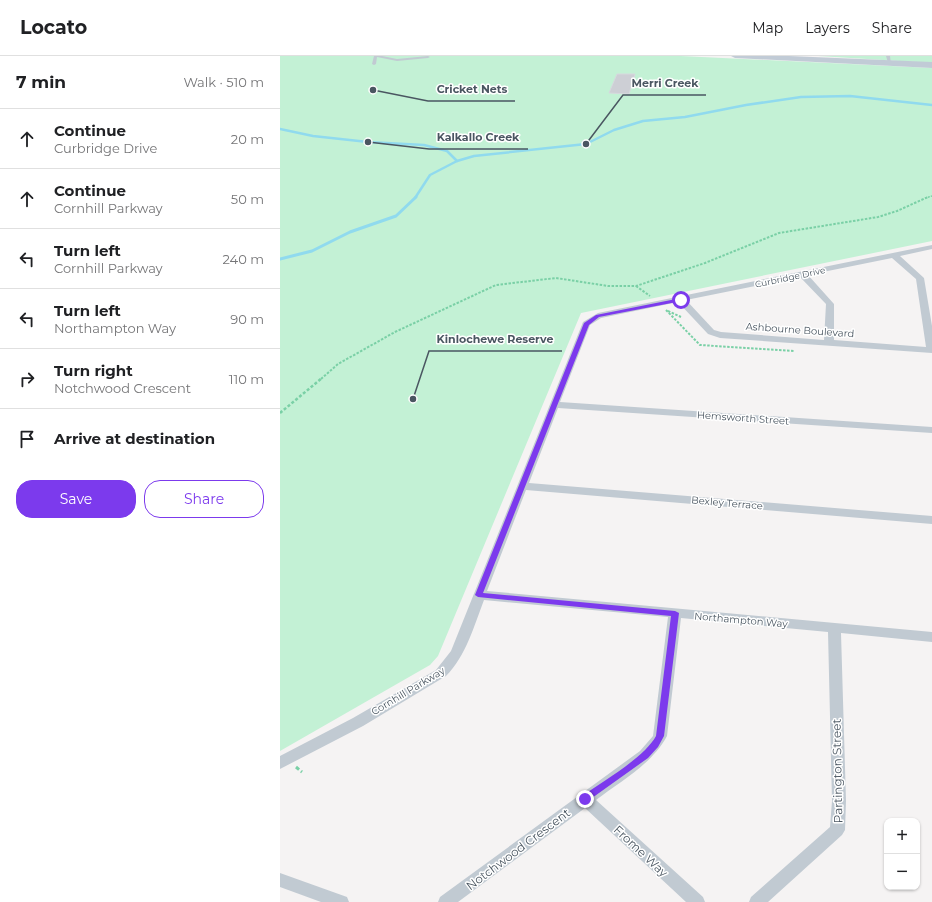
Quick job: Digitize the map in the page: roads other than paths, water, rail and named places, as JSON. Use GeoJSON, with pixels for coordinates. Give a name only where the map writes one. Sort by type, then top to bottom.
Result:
{"type":"FeatureCollection","features":[{"type":"Feature","properties":{"kind":"main road"},"geometry":{"type":"LineString","coordinates":[[735,56],[889,59],[932,64]]}},
{"type":"Feature","properties":{"kind":"street","name":"Curbridge Drive"},"geometry":{"type":"LineString","coordinates":[[653,305],[932,247]]}},
{"type":"Feature","properties":{"kind":"street"},"geometry":{"type":"LineString","coordinates":[[894,255],[920,278],[932,350]]}},
{"type":"Feature","properties":{"kind":"street"},"geometry":{"type":"LineString","coordinates":[[803,275],[830,304],[830,344]]}},
{"type":"Feature","properties":{"kind":"street","name":"Ashbourne Boulevard"},"geometry":{"type":"LineString","coordinates":[[681,300],[711,332],[720,335],[830,344],[932,350]]}},
{"type":"Feature","properties":{"kind":"street","name":"Cornhill Parkway"},"geometry":{"type":"LineString","coordinates":[[280,763],[358,722],[441,673],[448,666],[457,652],[478,595],[586,324],[598,316],[653,305]]}},
{"type":"Feature","properties":{"kind":"street","name":"Hemsworth Street"},"geometry":{"type":"LineString","coordinates":[[554,405],[932,430]]}},
{"type":"Feature","properties":{"kind":"street","name":"Bexley Terrace"},"geometry":{"type":"LineString","coordinates":[[522,486],[932,520]]}},
{"type":"Feature","properties":{"kind":"street","name":"Northampton Way"},"geometry":{"type":"LineString","coordinates":[[478,595],[932,637]]}},
{"type":"Feature","properties":{"kind":"street","name":"Notchwood Crescent"},"geometry":{"type":"LineString","coordinates":[[446,902],[645,755],[655,745],[660,736],[675,613]]}},
{"type":"Feature","properties":{"kind":"street","name":"Partington Street"},"geometry":{"type":"LineString","coordinates":[[757,902],[838,830],[834,628]]}},
{"type":"Feature","properties":{"kind":"street","name":"Frome Way"},"geometry":{"type":"LineString","coordinates":[[585,799],[697,902]]}},
{"type":"Feature","properties":{"kind":"street"},"geometry":{"type":"LineString","coordinates":[[280,880],[341,902]]}},
{"type":"Feature","properties":{"kind":"lane"},"geometry":{"type":"LineString","coordinates":[[374,64],[376,56],[397,60],[428,57]]}},
{"type":"Feature","properties":{"kind":"waterway"},"geometry":{"type":"LineString","coordinates":[[457,161],[474,156],[586,144],[614,130],[643,121],[685,117],[746,105],[801,97],[850,96],[932,105]]}},
{"type":"Feature","properties":{"kind":"waterway"},"geometry":{"type":"LineString","coordinates":[[280,129],[313,136],[368,142],[424,145],[447,151],[457,161]]}},
{"type":"Feature","properties":{"kind":"waterway"},"geometry":{"type":"LineString","coordinates":[[415,198],[430,175],[457,161]]}},
{"type":"Feature","properties":{"kind":"waterway"},"geometry":{"type":"LineString","coordinates":[[280,259],[312,251],[350,232],[396,216],[415,198]]}},
{"type":"Feature","properties":{"kind":"place","name":"Cricket Nets"},"geometry":{"type":"Point","coordinates":[373,90]}},
{"type":"Feature","properties":{"kind":"place","name":"Kalkallo Creek"},"geometry":{"type":"Point","coordinates":[368,142]}},
{"type":"Feature","properties":{"kind":"place","name":"Merri Creek"},"geometry":{"type":"Point","coordinates":[586,144]}},
{"type":"Feature","properties":{"kind":"place","name":"Kinlochewe Reserve"},"geometry":{"type":"Point","coordinates":[413,399]}}]}
